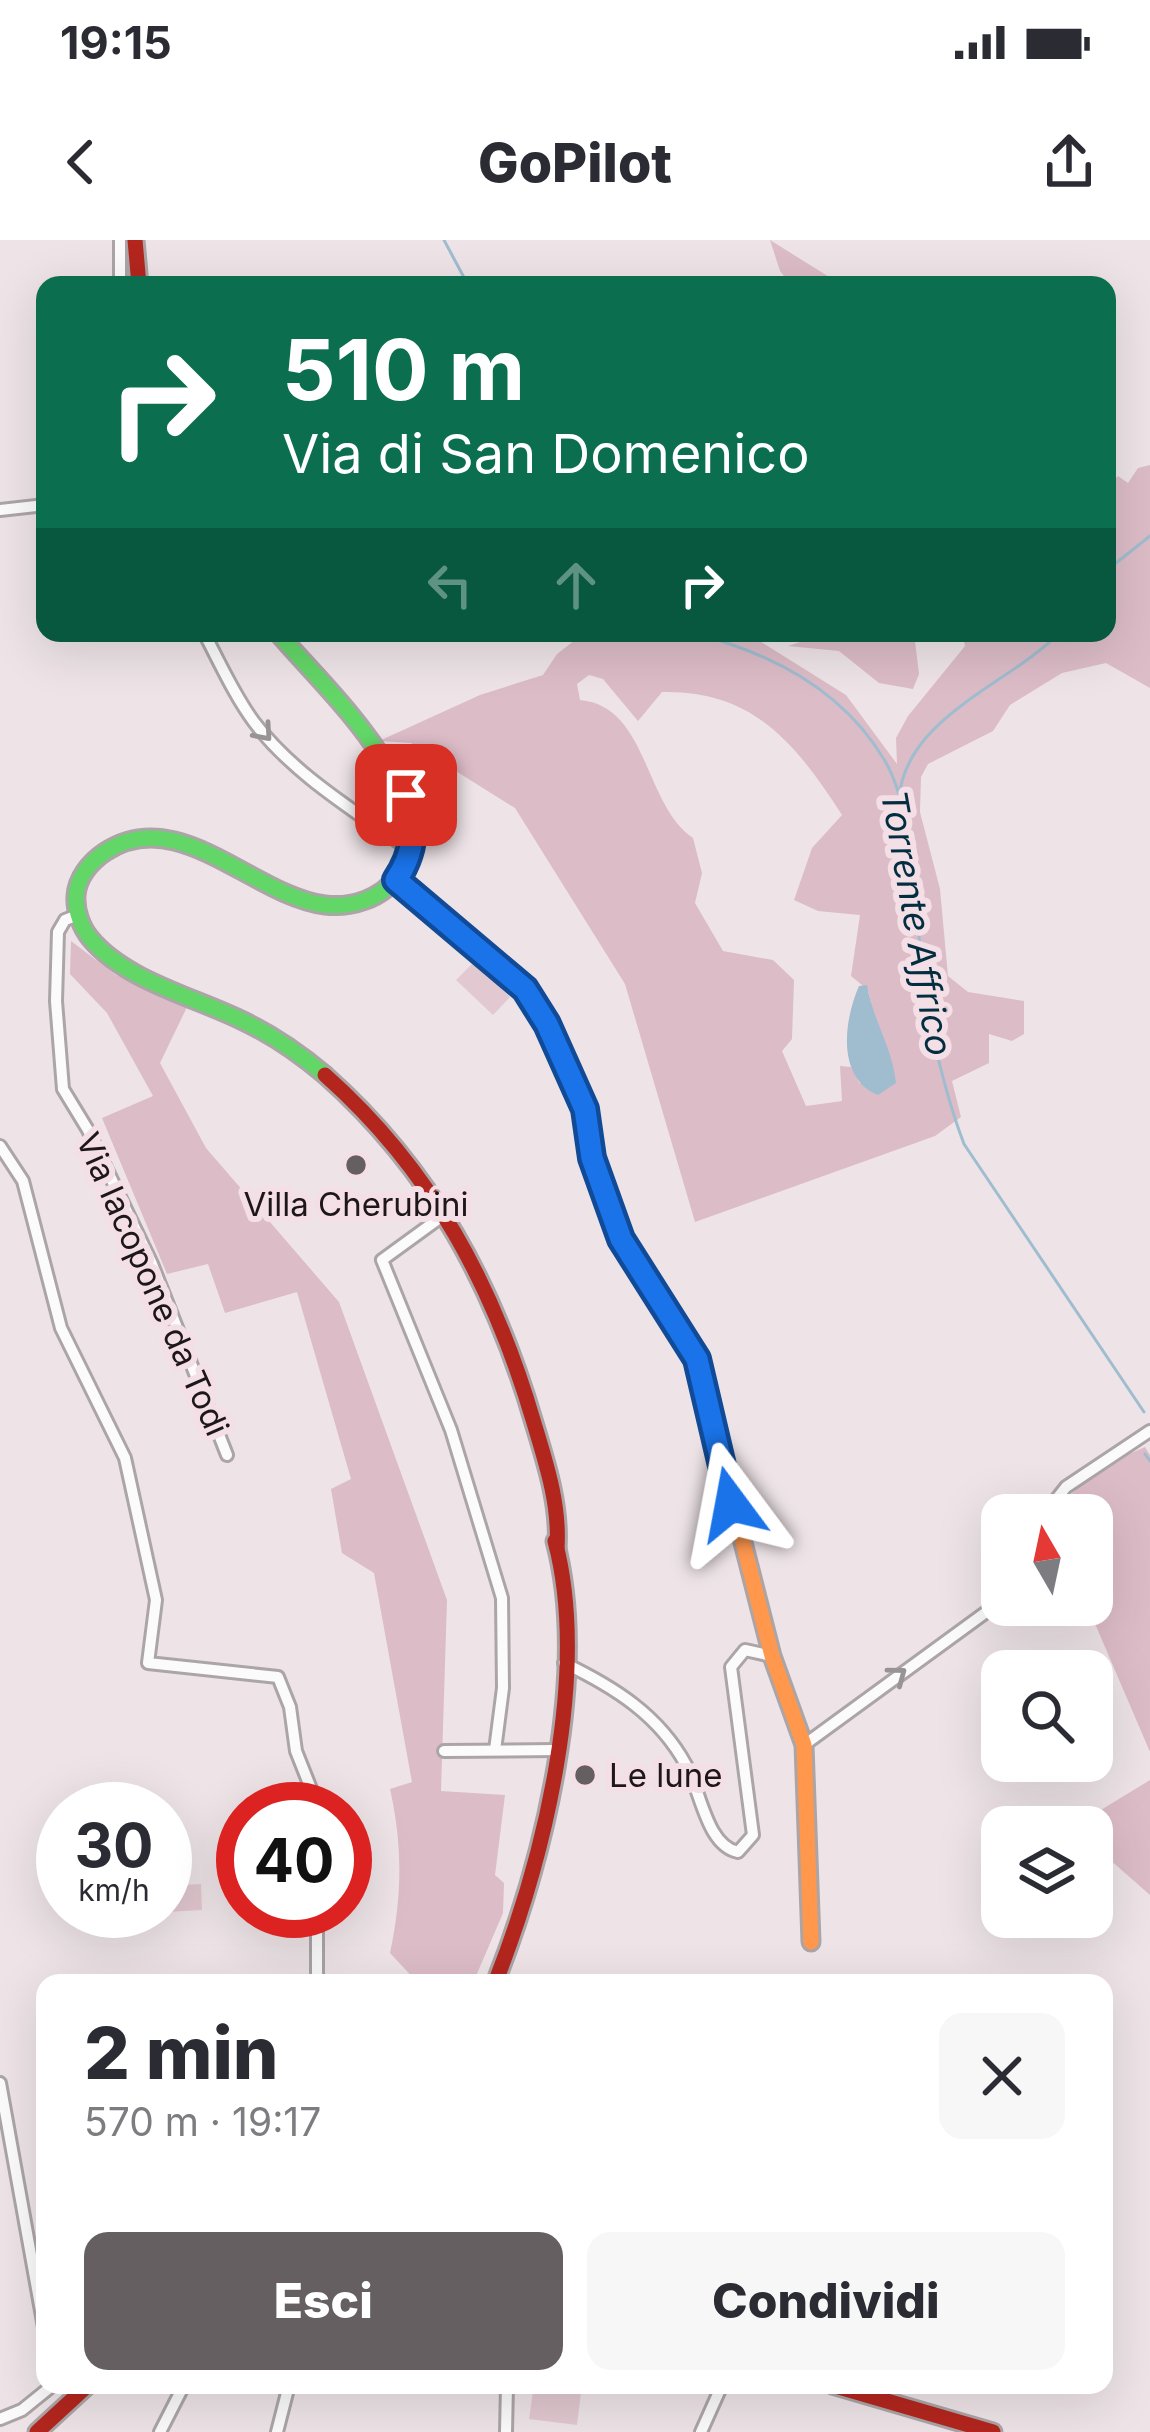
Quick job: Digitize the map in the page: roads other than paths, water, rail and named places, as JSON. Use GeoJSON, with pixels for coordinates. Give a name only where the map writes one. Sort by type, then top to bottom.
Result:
{"type":"FeatureCollection","features":[{"type":"Feature","properties":{"kind":"main road"},"geometry":{"type":"LineString","coordinates":[[136,240],[138,276]]}},
{"type":"Feature","properties":{"kind":"main road"},"geometry":{"type":"LineString","coordinates":[[285,642],[397,779],[412,811],[411,851],[396,880],[364,901],[321,905],[162,838],[145,837],[96,858],[77,889],[78,915],[103,952],[261,1030],[336,1084],[406,1154],[448,1212],[506,1333],[552,1510],[564,1671],[559,1742],[541,1852],[498,1974]]}},
{"type":"Feature","properties":{"kind":"main road"},"geometry":{"type":"LineString","coordinates":[[396,880],[515,980],[547,1024],[585,1109],[592,1158],[621,1239],[697,1359],[772,1656],[805,1745],[811,1942]]}},
{"type":"Feature","properties":{"kind":"main road"},"geometry":{"type":"LineString","coordinates":[[37,2432],[77,2394]]}},
{"type":"Feature","properties":{"kind":"main road"},"geometry":{"type":"LineString","coordinates":[[862,2394],[990,2432]]}},
{"type":"Feature","properties":{"kind":"main road"},"geometry":{"type":"LineString","coordinates":[[28,2432],[40,2417],[60,2408]]}},
{"type":"Feature","properties":{"kind":"street"},"geometry":{"type":"LineString","coordinates":[[120,240],[120,276]]}},
{"type":"Feature","properties":{"kind":"street"},"geometry":{"type":"LineString","coordinates":[[0,510],[36,506]]}},
{"type":"Feature","properties":{"kind":"street"},"geometry":{"type":"LineString","coordinates":[[209,642],[267,738],[295,766],[411,851]]}},
{"type":"Feature","properties":{"kind":"street","name":"Via Iacopone da Todi"},"geometry":{"type":"LineString","coordinates":[[78,915],[65,920],[58,932],[56,1001],[63,1089],[88,1130],[152,1264],[227,1455]]}},
{"type":"Feature","properties":{"kind":"street"},"geometry":{"type":"LineString","coordinates":[[0,1146],[23,1181],[61,1328],[125,1458],[156,1600],[148,1663],[278,1677],[308,1782]]}},
{"type":"Feature","properties":{"kind":"street"},"geometry":{"type":"LineString","coordinates":[[448,1212],[382,1260],[451,1430],[502,1598],[502,1688],[495,1750]]}},
{"type":"Feature","properties":{"kind":"street"},"geometry":{"type":"LineString","coordinates":[[1060,1494],[1101,1461],[1148,1438]]}},
{"type":"Feature","properties":{"kind":"street"},"geometry":{"type":"LineString","coordinates":[[805,1745],[981,1616]]}},
{"type":"Feature","properties":{"kind":"street"},"geometry":{"type":"LineString","coordinates":[[564,1671],[591,1676],[655,1722],[686,1765],[717,1839],[738,1852],[753,1835],[731,1667],[745,1650],[772,1656]]}},
{"type":"Feature","properties":{"kind":"street"},"geometry":{"type":"LineString","coordinates":[[443,1751],[559,1742]]}},
{"type":"Feature","properties":{"kind":"street"},"geometry":{"type":"LineString","coordinates":[[317,1938],[317,1974]]}},
{"type":"Feature","properties":{"kind":"street"},"geometry":{"type":"LineString","coordinates":[[0,2083],[36,2283]]}},
{"type":"Feature","properties":{"kind":"street"},"geometry":{"type":"LineString","coordinates":[[0,2419],[41,2394]]}},
{"type":"Feature","properties":{"kind":"street"},"geometry":{"type":"LineString","coordinates":[[52,2394],[60,2408]]}},
{"type":"Feature","properties":{"kind":"street"},"geometry":{"type":"LineString","coordinates":[[160,2432],[179,2394]]}},
{"type":"Feature","properties":{"kind":"street"},"geometry":{"type":"LineString","coordinates":[[277,2432],[287,2394]]}},
{"type":"Feature","properties":{"kind":"street"},"geometry":{"type":"LineString","coordinates":[[506,2432],[507,2394]]}},
{"type":"Feature","properties":{"kind":"street"},"geometry":{"type":"LineString","coordinates":[[701,2432],[718,2394]]}},
{"type":"Feature","properties":{"kind":"water"},"geometry":{"type":"Polygon","coordinates":[[[867,985],[896,1083],[878,1095],[855,1076],[847,1047],[854,1000],[859,986],[867,985]]]}},
{"type":"Feature","properties":{"kind":"waterway","name":"Torrente Affrico"},"geometry":{"type":"LineString","coordinates":[[444,240],[463,276]]}},
{"type":"Feature","properties":{"kind":"waterway"},"geometry":{"type":"LineString","coordinates":[[1116,563],[1150,536]]}},
{"type":"Feature","properties":{"kind":"waterway","name":"Torrente Affrico"},"geometry":{"type":"LineString","coordinates":[[724,642],[776,663],[826,694],[868,736],[885,761],[905,816],[931,1029],[964,1144],[1144,1412]]}},
{"type":"Feature","properties":{"kind":"waterway"},"geometry":{"type":"LineString","coordinates":[[899,799],[906,770],[939,724],[1048,642]]}},
{"type":"Feature","properties":{"kind":"waterway","name":"Torrente Affrico"},"geometry":{"type":"LineString","coordinates":[[1145,1454],[1150,1461]]}},
{"type":"Feature","properties":{"kind":"place","name":"Villa Cherubini"},"geometry":{"type":"Point","coordinates":[356,1165]}},
{"type":"Feature","properties":{"kind":"place","name":"Le lune"},"geometry":{"type":"Point","coordinates":[585,1775]}}]}
